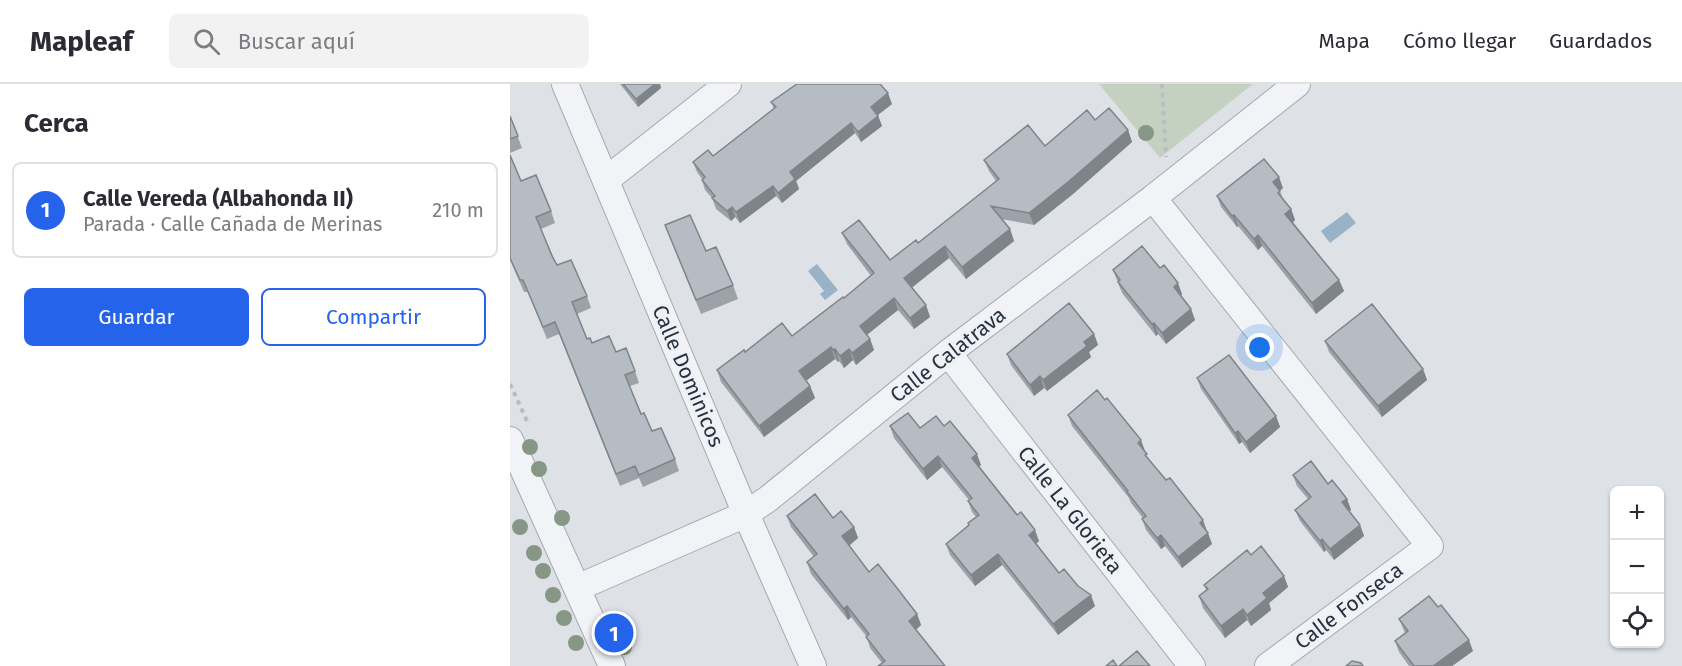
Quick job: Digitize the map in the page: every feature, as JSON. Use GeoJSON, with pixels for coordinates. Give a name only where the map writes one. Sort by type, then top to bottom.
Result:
{"type":"FeatureCollection","features":[{"type":"Feature","properties":{"kind":"street","name":"Calle Dominicos"},"geometry":{"type":"LineString","coordinates":[[565,84],[746,514],[813,666]]}},
{"type":"Feature","properties":{"kind":"street"},"geometry":{"type":"LineString","coordinates":[[606,180],[728,84]]}},
{"type":"Feature","properties":{"kind":"street","name":"Calle Calatrava"},"geometry":{"type":"LineString","coordinates":[[577,588],[746,514],[768,499],[948,353],[1153,198],[1297,84]]}},
{"type":"Feature","properties":{"kind":"street","name":"Calle Fonseca"},"geometry":{"type":"LineString","coordinates":[[1153,198],[1430,546],[1268,666]]}},
{"type":"Feature","properties":{"kind":"street","name":"Calle La Glorieta"},"geometry":{"type":"LineString","coordinates":[[948,353],[1192,666]]}},
{"type":"Feature","properties":{"kind":"street"},"geometry":{"type":"LineString","coordinates":[[510,440],[612,666]]}},
{"type":"Feature","properties":{"kind":"path"},"geometry":{"type":"LineString","coordinates":[[1162,84],[1166,157]]}},
{"type":"Feature","properties":{"kind":"green space"},"geometry":{"type":"Polygon","coordinates":[[[1099,84],[1253,84],[1160,158],[1099,84]]]}},
{"type":"Feature","properties":{"kind":"water"},"geometry":{"type":"Polygon","coordinates":[[[1347,212],[1356,223],[1330,243],[1321,231],[1347,212]]]}},
{"type":"Feature","properties":{"kind":"water"},"geometry":{"type":"Polygon","coordinates":[[[817,264],[838,290],[825,300],[820,294],[824,291],[808,271],[817,264]]]}},
{"type":"Feature","properties":{"kind":"building"},"geometry":{"type":"Polygon","coordinates":[[[623,84],[655,84],[636,99],[623,84]]]}},
{"type":"Feature","properties":{"kind":"building"},"geometry":{"type":"Polygon","coordinates":[[[797,84],[880,84],[888,93],[871,107],[878,116],[858,132],[851,123],[790,172],[795,179],[778,193],[773,186],[736,212],[732,207],[727,211],[712,198],[715,196],[702,180],[705,177],[693,162],[708,150],[713,156],[776,107],[771,102],[797,84]]]}},
{"type":"Feature","properties":{"kind":"building"},"geometry":{"type":"Polygon","coordinates":[[[1109,108],[1128,130],[1029,213],[991,206],[1010,229],[962,267],[945,246],[904,278],[926,305],[910,318],[894,298],[860,326],[870,339],[852,353],[849,349],[840,356],[831,347],[799,371],[810,386],[759,426],[717,370],[744,350],[745,352],[782,323],[792,336],[874,273],[842,233],[859,220],[890,260],[916,240],[918,243],[999,179],[984,160],[1028,125],[1045,146],[1087,110],[1095,120],[1109,108]]]}},
{"type":"Feature","properties":{"kind":"building"},"geometry":{"type":"Polygon","coordinates":[[[510,116],[518,136],[510,139],[510,116]]]}},
{"type":"Feature","properties":{"kind":"building"},"geometry":{"type":"Polygon","coordinates":[[[510,155],[521,181],[536,175],[551,211],[536,217],[552,256],[557,265],[571,260],[587,296],[572,302],[587,339],[590,338],[592,343],[609,336],[616,352],[626,348],[635,371],[625,375],[641,414],[644,413],[652,431],[661,428],[675,459],[639,475],[635,466],[616,474],[555,322],[543,327],[523,280],[520,280],[510,258],[510,155]]]}},
{"type":"Feature","properties":{"kind":"building"},"geometry":{"type":"Polygon","coordinates":[[[1264,159],[1279,177],[1273,182],[1280,191],[1278,193],[1291,209],[1285,214],[1339,280],[1312,303],[1258,235],[1254,239],[1217,196],[1264,159]]]}},
{"type":"Feature","properties":{"kind":"building"},"geometry":{"type":"Polygon","coordinates":[[[690,215],[706,251],[716,247],[733,285],[696,300],[665,225],[690,215]]]}},
{"type":"Feature","properties":{"kind":"building"},"geometry":{"type":"Polygon","coordinates":[[[1142,246],[1160,268],[1164,265],[1178,283],[1174,287],[1191,309],[1162,333],[1118,282],[1120,280],[1113,270],[1142,246]]]}},
{"type":"Feature","properties":{"kind":"building"},"geometry":{"type":"Polygon","coordinates":[[[1069,303],[1094,334],[1084,342],[1087,346],[1043,380],[1040,376],[1030,385],[1007,354],[1069,303]]]}},
{"type":"Feature","properties":{"kind":"building"},"geometry":{"type":"Polygon","coordinates":[[[1372,304],[1423,369],[1378,406],[1325,341],[1372,304]]]}},
{"type":"Feature","properties":{"kind":"building"},"geometry":{"type":"Polygon","coordinates":[[[1229,355],[1276,416],[1246,442],[1238,431],[1235,433],[1197,378],[1229,355]]]}},
{"type":"Feature","properties":{"kind":"building"},"geometry":{"type":"Polygon","coordinates":[[[1097,390],[1105,400],[1107,398],[1141,440],[1138,443],[1147,454],[1145,455],[1166,480],[1170,478],[1203,520],[1200,523],[1208,533],[1178,557],[1161,535],[1157,538],[1142,519],[1146,516],[1068,415],[1097,390]]]}},
{"type":"Feature","properties":{"kind":"building"},"geometry":{"type":"Polygon","coordinates":[[[908,413],[920,428],[936,416],[944,426],[950,421],[977,454],[972,458],[1017,515],[1021,512],[1035,530],[1029,535],[1059,573],[1064,569],[1078,586],[1091,595],[1053,624],[998,554],[971,575],[946,544],[979,515],[968,501],[972,498],[938,456],[923,469],[890,426],[908,413]]]}},
{"type":"Feature","properties":{"kind":"building"},"geometry":{"type":"Polygon","coordinates":[[[1311,461],[1328,484],[1332,480],[1347,499],[1342,502],[1360,525],[1330,549],[1322,539],[1320,541],[1295,510],[1311,497],[1293,475],[1311,461]]]}},
{"type":"Feature","properties":{"kind":"building"},"geometry":{"type":"Polygon","coordinates":[[[815,494],[833,518],[841,511],[854,527],[842,536],[869,572],[878,564],[917,614],[909,621],[945,666],[878,666],[885,661],[866,637],[869,634],[847,606],[844,609],[807,562],[817,554],[787,516],[815,494]]]}},
{"type":"Feature","properties":{"kind":"building"},"geometry":{"type":"Polygon","coordinates":[[[1261,546],[1284,576],[1263,593],[1267,598],[1247,615],[1243,609],[1221,626],[1199,596],[1208,589],[1204,585],[1247,550],[1251,555],[1261,546]]]}},
{"type":"Feature","properties":{"kind":"building"},"geometry":{"type":"Polygon","coordinates":[[[1429,596],[1438,607],[1441,605],[1469,640],[1433,666],[1414,666],[1395,641],[1408,631],[1399,619],[1429,596]]]}},
{"type":"Feature","properties":{"kind":"building"},"geometry":{"type":"Polygon","coordinates":[[[1137,651],[1150,666],[1119,666],[1137,651]]]}},
{"type":"Feature","properties":{"kind":"building"},"geometry":{"type":"Polygon","coordinates":[[[1113,660],[1117,666],[1106,666],[1113,660]]]}},
{"type":"Feature","properties":{"kind":"building"},"geometry":{"type":"Polygon","coordinates":[[[1352,661],[1361,663],[1363,666],[1346,666],[1352,661]]]}},
{"type":"Feature","properties":{"kind":"place","name":"Calle Vereda (Albahonda II)"},"geometry":{"type":"Point","coordinates":[614,633]}}]}
